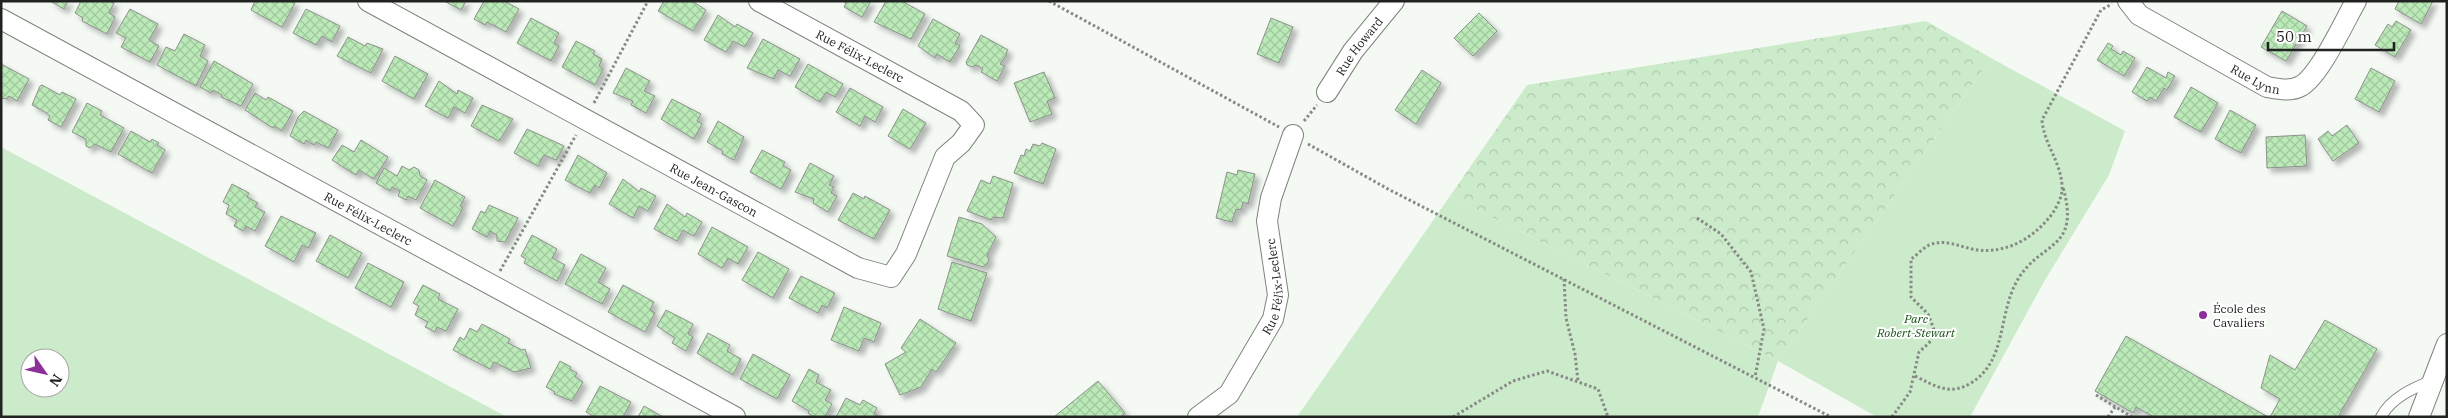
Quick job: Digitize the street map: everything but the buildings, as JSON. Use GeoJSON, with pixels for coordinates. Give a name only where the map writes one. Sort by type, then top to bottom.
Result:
{"type":"FeatureCollection","features":[{"type":"Feature","properties":{"kind":"street","name":"Rue Jean-Gascon"},"geometry":{"type":"LineString","coordinates":[[368,1],[858,268],[891,277],[906,254],[945,157],[961,143],[974,124],[961,110]]}},
{"type":"Feature","properties":{"kind":"street","name":"Rue Félix-Leclerc"},"geometry":{"type":"LineString","coordinates":[[759,1],[961,110]]}},
{"type":"Feature","properties":{"kind":"street","name":"Rue Howard"},"geometry":{"type":"LineString","coordinates":[[1327,92],[1353,51],[1394,1]]}},
{"type":"Feature","properties":{"kind":"street","name":"Rue Lynn"},"geometry":{"type":"LineString","coordinates":[[2128,1],[2139,15],[2267,87],[2283,90],[2300,87],[2313,76],[2356,1]]}},
{"type":"Feature","properties":{"kind":"street","name":"Rue Félix-Leclerc"},"geometry":{"type":"LineString","coordinates":[[1,19],[735,417]]}},
{"type":"Feature","properties":{"kind":"street","name":"Rue Félix-Leclerc"},"geometry":{"type":"LineString","coordinates":[[1198,417],[1229,394],[1273,319],[1278,295],[1267,221],[1271,198],[1293,135]]}},
{"type":"Feature","properties":{"kind":"street"},"geometry":{"type":"LineString","coordinates":[[2419,417],[2431,381],[2447,344]]}},
{"type":"Feature","properties":{"kind":"lane"},"geometry":{"type":"LineString","coordinates":[[2381,417],[2389,405],[2400,397],[2431,381]]}},
{"type":"Feature","properties":{"kind":"path"},"geometry":{"type":"LineString","coordinates":[[492,285],[585,120],[648,1]]}},
{"type":"Feature","properties":{"kind":"path"},"geometry":{"type":"LineString","coordinates":[[1049,1],[1388,189],[1831,417]]}},
{"type":"Feature","properties":{"kind":"path"},"geometry":{"type":"LineString","coordinates":[[1915,376],[1937,387],[1960,390],[1983,375],[1997,352],[2017,281],[2033,260],[2051,249],[2063,236],[2069,207],[2055,157],[2044,137],[2042,120],[2101,10],[2117,1]]}},
{"type":"Feature","properties":{"kind":"path"},"geometry":{"type":"LineString","coordinates":[[1293,135],[1327,92]]}},
{"type":"Feature","properties":{"kind":"path"},"geometry":{"type":"LineString","coordinates":[[1892,417],[1910,392],[1915,376],[1918,352],[1929,343],[1935,332],[1928,314],[1911,297],[1911,259],[1929,245],[1954,242],[1977,250],[2008,248],[2038,232],[2053,214],[2063,186]]}},
{"type":"Feature","properties":{"kind":"path"},"geometry":{"type":"LineString","coordinates":[[1697,218],[1721,234],[1751,272],[1764,329],[1755,377]]}},
{"type":"Feature","properties":{"kind":"path"},"geometry":{"type":"LineString","coordinates":[[1564,278],[1566,318],[1575,354],[1578,381]]}},
{"type":"Feature","properties":{"kind":"path"},"geometry":{"type":"LineString","coordinates":[[1453,417],[1513,381],[1547,371],[1598,389],[1608,417]]}},
{"type":"Feature","properties":{"kind":"path"},"geometry":{"type":"LineString","coordinates":[[2096,395],[2132,417]]}},
{"type":"Feature","properties":{"kind":"path"},"geometry":{"type":"LineString","coordinates":[[2108,417],[2115,407]]}},
{"type":"Feature","properties":{"kind":"green space"},"geometry":{"type":"Polygon","coordinates":[[[1926,21],[1991,58],[1778,361],[1450,196],[1527,85],[1926,21]]]}},
{"type":"Feature","properties":{"kind":"green space","name":"Parc Robert-Stewart"},"geometry":{"type":"Polygon","coordinates":[[[1991,58],[2125,131],[2109,175],[2045,280],[1970,417],[1877,417],[1778,361],[1991,58]]]}},
{"type":"Feature","properties":{"kind":"green space"},"geometry":{"type":"Polygon","coordinates":[[[1,147],[507,417],[1,417],[1,147]]]}},
{"type":"Feature","properties":{"kind":"green space"},"geometry":{"type":"Polygon","coordinates":[[[1450,196],[1778,361],[1758,417],[1297,417],[1450,196]]]}},
{"type":"Feature","properties":{"kind":"place","name":"École des Cavaliers"},"geometry":{"type":"Point","coordinates":[2203,315]}}]}
